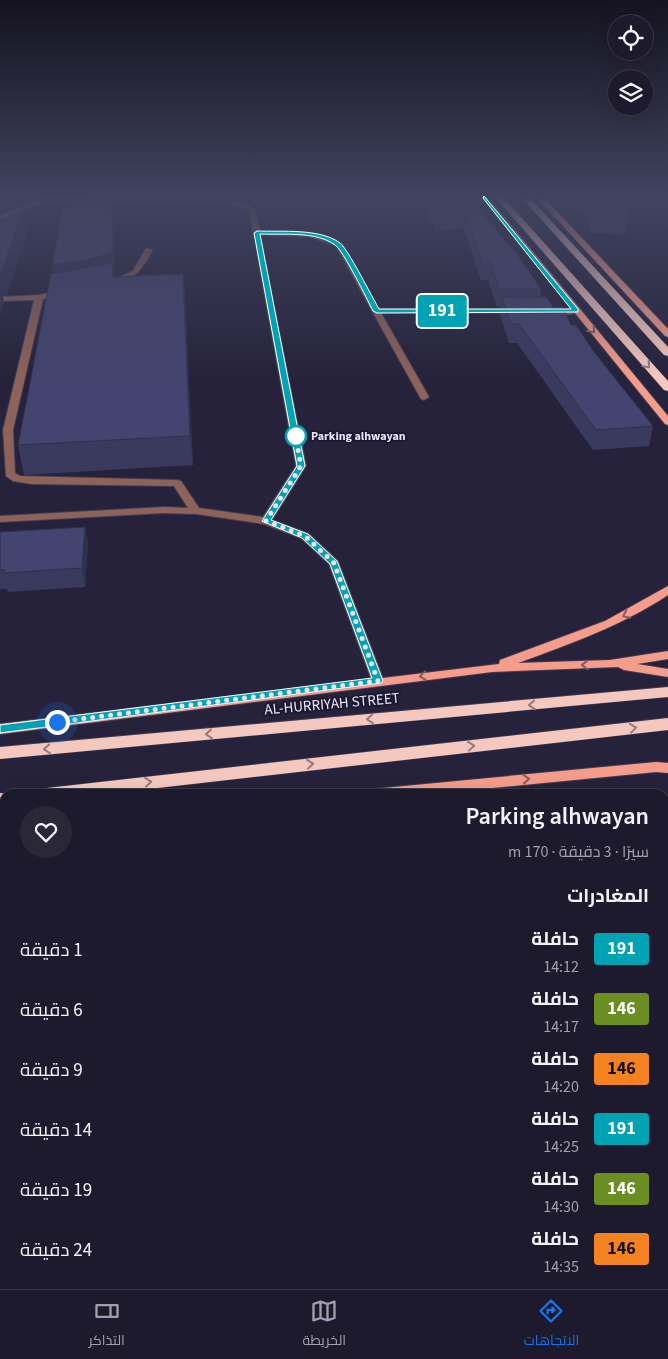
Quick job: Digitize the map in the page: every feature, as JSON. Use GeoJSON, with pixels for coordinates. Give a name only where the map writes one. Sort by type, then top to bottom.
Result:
{"type":"FeatureCollection","features":[{"type":"Feature","properties":{"kind":"highway"},"geometry":{"type":"LineString","coordinates":[[552,257],[668,388]]}},
{"type":"Feature","properties":{"kind":"highway"},"geometry":{"type":"LineString","coordinates":[[580,257],[668,353]]}},
{"type":"Feature","properties":{"kind":"highway","name":"AL-HURRIYAH STREET"},"geometry":{"type":"LineString","coordinates":[[0,753],[668,692]]}},
{"type":"Feature","properties":{"kind":"highway"},"geometry":{"type":"LineString","coordinates":[[92,789],[668,724]]}},
{"type":"Feature","properties":{"kind":"main road"},"geometry":{"type":"LineString","coordinates":[[533,257],[668,422]]}},
{"type":"Feature","properties":{"kind":"main road"},"geometry":{"type":"LineString","coordinates":[[596,257],[667,332]]}},
{"type":"Feature","properties":{"kind":"main road"},"geometry":{"type":"LineString","coordinates":[[492,668],[599,629],[646,606],[668,590]]}},
{"type":"Feature","properties":{"kind":"main road"},"geometry":{"type":"LineString","coordinates":[[0,729],[492,668],[610,664],[668,656]]}},
{"type":"Feature","properties":{"kind":"main road"},"geometry":{"type":"LineString","coordinates":[[610,664],[668,673]]}},
{"type":"Feature","properties":{"kind":"main road"},"geometry":{"type":"LineString","coordinates":[[425,789],[664,766]]}},
{"type":"Feature","properties":{"kind":"street"},"geometry":{"type":"LineString","coordinates":[[107,284],[117,283],[136,272],[145,257]]}},
{"type":"Feature","properties":{"kind":"street"},"geometry":{"type":"LineString","coordinates":[[262,257],[301,466],[266,521]]}},
{"type":"Feature","properties":{"kind":"street"},"geometry":{"type":"LineString","coordinates":[[346,257],[424,397]]}},
{"type":"Feature","properties":{"kind":"street"},"geometry":{"type":"LineString","coordinates":[[0,299],[39,296],[68,291]]}},
{"type":"Feature","properties":{"kind":"street"},"geometry":{"type":"LineString","coordinates":[[39,296],[4,428],[10,474],[17,478],[31,481],[177,483],[196,511]]}},
{"type":"Feature","properties":{"kind":"street"},"geometry":{"type":"LineString","coordinates":[[377,311],[526,311]]}},
{"type":"Feature","properties":{"kind":"street"},"geometry":{"type":"LineString","coordinates":[[536,311],[576,311]]}},
{"type":"Feature","properties":{"kind":"street"},"geometry":{"type":"LineString","coordinates":[[0,519],[164,510],[196,511],[266,521],[305,536],[334,563],[378,681]]}},
{"type":"Feature","properties":{"kind":"building"},"geometry":{"type":"Polygon","coordinates":[[[0,257],[7,257],[2,271],[0,271],[0,257]]]}},
{"type":"Feature","properties":{"kind":"building"},"geometry":{"type":"Polygon","coordinates":[[[53,257],[95,257],[84,260],[52,265],[53,257]]]}},
{"type":"Feature","properties":{"kind":"building"},"geometry":{"type":"Polygon","coordinates":[[[480,257],[519,257],[541,289],[499,289],[490,262],[482,262],[480,257]]]}},
{"type":"Feature","properties":{"kind":"building"},"geometry":{"type":"Polygon","coordinates":[[[112,263],[113,277],[183,274],[190,436],[18,445],[51,274],[112,263]]]}},
{"type":"Feature","properties":{"kind":"building"},"geometry":{"type":"Polygon","coordinates":[[[502,297],[546,297],[553,307],[563,307],[571,325],[576,325],[594,352],[653,426],[596,430],[519,324],[511,324],[502,297]]]}},
{"type":"Feature","properties":{"kind":"building"},"geometry":{"type":"Polygon","coordinates":[[[85,527],[82,568],[4,573],[5,570],[0,570],[0,532],[85,527]]]}},
{"type":"Feature","properties":{"kind":"bus line","name":"191"},"geometry":{"type":"LineString","coordinates":[[0,729],[378,681],[334,563],[305,536],[266,521],[301,466],[262,257]]}},
{"type":"Feature","properties":{"kind":"bus line","name":"191"},"geometry":{"type":"LineString","coordinates":[[346,257],[377,311],[576,311],[533,257]]}},
{"type":"Feature","properties":{"kind":"place","name":"Parking alhwayan"},"geometry":{"type":"Point","coordinates":[296,436]}},
{"type":"Feature","properties":{"kind":"route"},"geometry":{"type":"LineString","coordinates":[[57,722],[378,681],[334,563],[305,536],[266,521],[301,466],[294,427],[296,436]]}}]}
